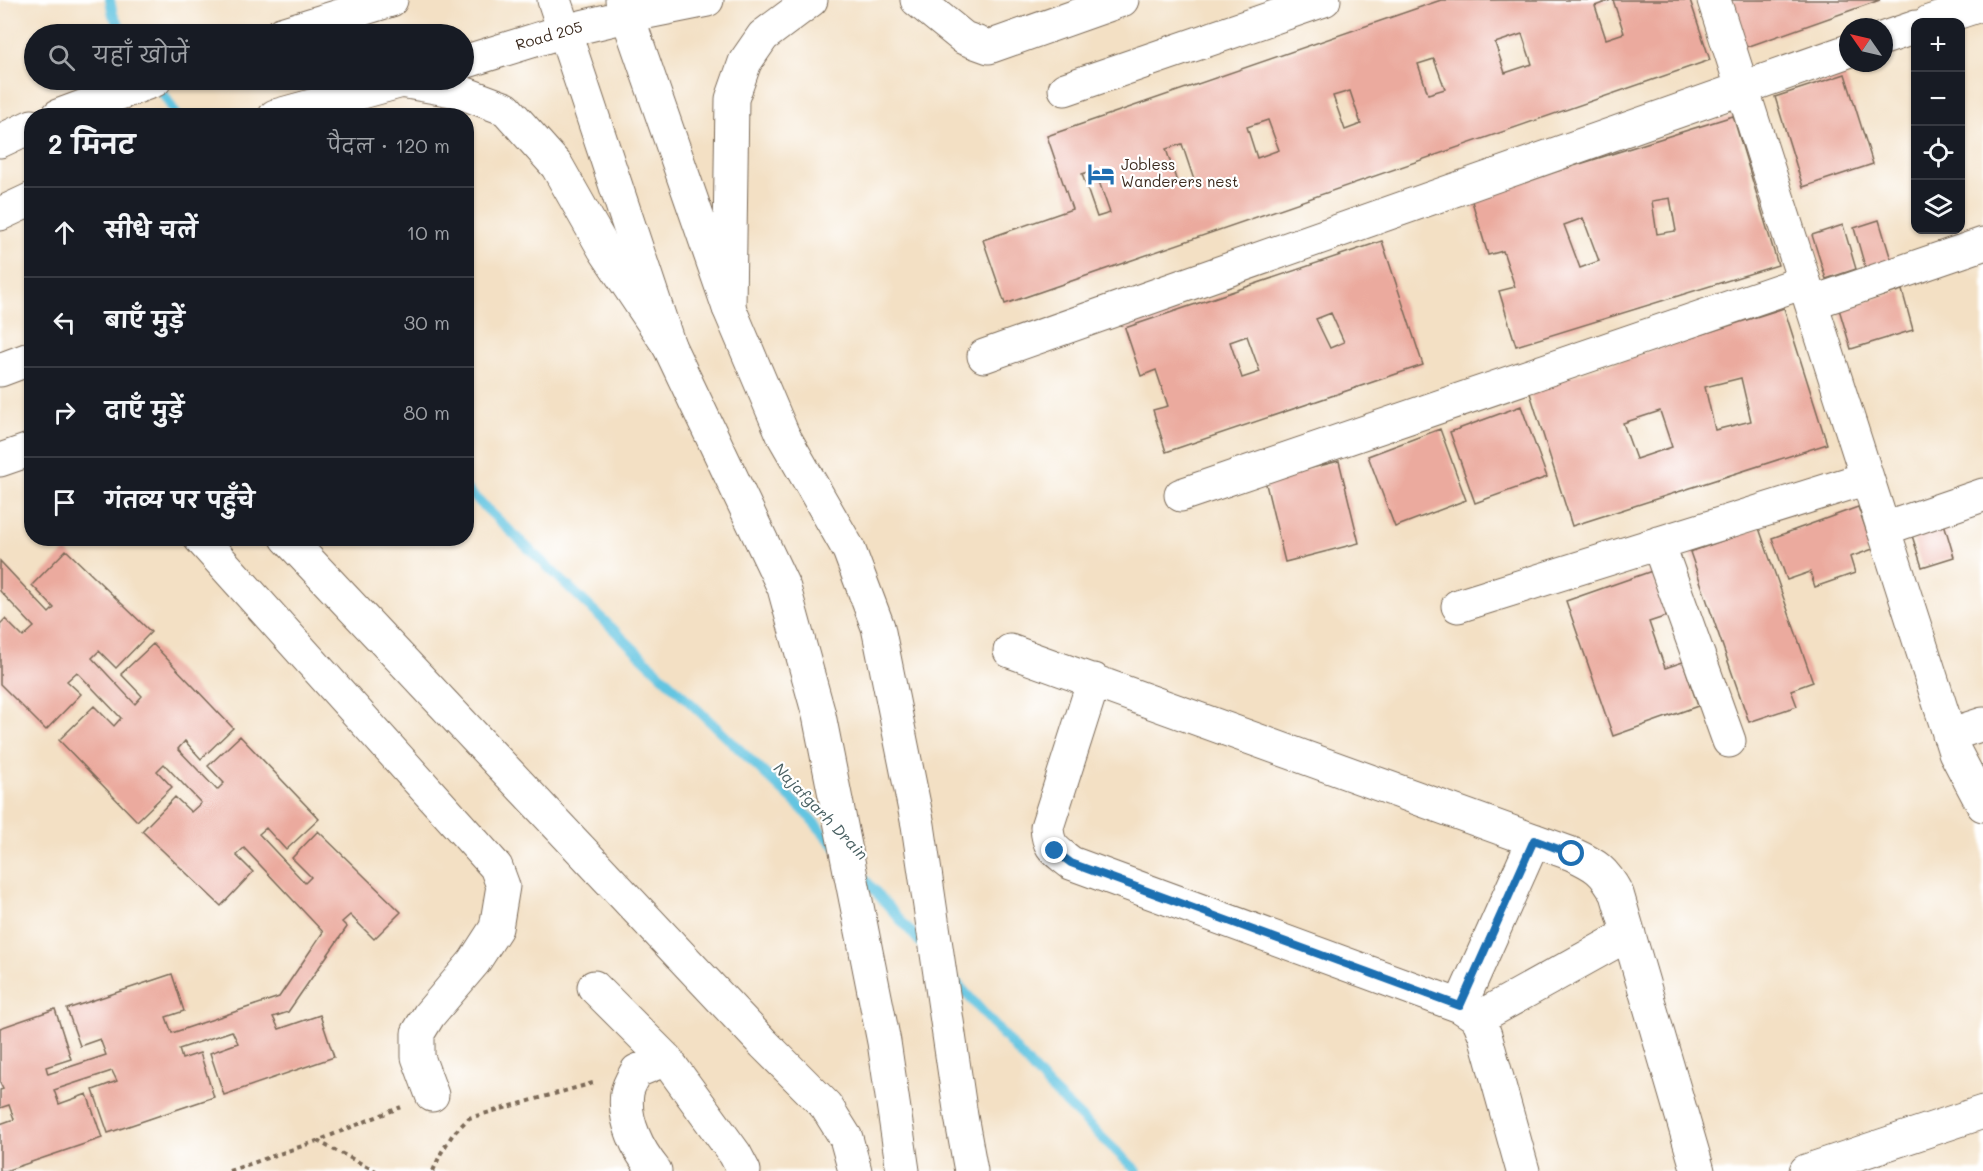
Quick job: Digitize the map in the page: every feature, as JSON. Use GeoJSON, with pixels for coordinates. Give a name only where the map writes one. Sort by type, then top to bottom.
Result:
{"type":"FeatureCollection","features":[{"type":"Feature","properties":{"kind":"street"},"geometry":{"type":"LineString","coordinates":[[313,24],[391,0]]}},
{"type":"Feature","properties":{"kind":"street"},"geometry":{"type":"LineString","coordinates":[[554,0],[669,346],[784,588],[819,715],[884,1042],[903,1171]]}},
{"type":"Feature","properties":{"kind":"street","name":"Road 205"},"geometry":{"type":"LineString","coordinates":[[474,59],[564,31],[624,8],[707,0]]}},
{"type":"Feature","properties":{"kind":"street"},"geometry":{"type":"LineString","coordinates":[[729,308],[732,99],[746,62],[763,36],[811,0]]}},
{"type":"Feature","properties":{"kind":"street"},"geometry":{"type":"LineString","coordinates":[[917,0],[964,38],[988,47],[1122,0]]}},
{"type":"Feature","properties":{"kind":"street"},"geometry":{"type":"LineString","coordinates":[[1065,89],[1324,0]]}},
{"type":"Feature","properties":{"kind":"street"},"geometry":{"type":"LineString","coordinates":[[1714,0],[1954,752],[1983,805]]}},
{"type":"Feature","properties":{"kind":"street"},"geometry":{"type":"LineString","coordinates":[[1940,18],[1983,3]]}},
{"type":"Feature","properties":{"kind":"street"},"geometry":{"type":"LineString","coordinates":[[624,8],[729,308],[783,435],[849,550],[878,627],[918,825],[971,1171]]}},
{"type":"Feature","properties":{"kind":"street"},"geometry":{"type":"LineString","coordinates":[[1893,35],[1911,29]]}},
{"type":"Feature","properties":{"kind":"street"},"geometry":{"type":"LineString","coordinates":[[984,356],[1839,54]]}},
{"type":"Feature","properties":{"kind":"street"},"geometry":{"type":"LineString","coordinates":[[80,108],[128,90]]}},
{"type":"Feature","properties":{"kind":"street"},"geometry":{"type":"LineString","coordinates":[[303,108],[367,90]]}},
{"type":"Feature","properties":{"kind":"street"},"geometry":{"type":"LineString","coordinates":[[453,90],[506,109],[557,166],[604,249],[669,346]]}},
{"type":"Feature","properties":{"kind":"street"},"geometry":{"type":"LineString","coordinates":[[0,141],[24,130]]}},
{"type":"Feature","properties":{"kind":"street"},"geometry":{"type":"LineString","coordinates":[[0,214],[24,203]]}},
{"type":"Feature","properties":{"kind":"street"},"geometry":{"type":"LineString","coordinates":[[1181,495],[1808,293],[1983,244]]}},
{"type":"Feature","properties":{"kind":"street"},"geometry":{"type":"LineString","coordinates":[[0,370],[24,361]]}},
{"type":"Feature","properties":{"kind":"street"},"geometry":{"type":"LineString","coordinates":[[0,460],[24,452]]}},
{"type":"Feature","properties":{"kind":"street"},"geometry":{"type":"LineString","coordinates":[[1458,606],[1867,478]]}},
{"type":"Feature","properties":{"kind":"street"},"geometry":{"type":"LineString","coordinates":[[1884,529],[1983,495]]}},
{"type":"Feature","properties":{"kind":"street"},"geometry":{"type":"LineString","coordinates":[[1658,543],[1729,741]]}},
{"type":"Feature","properties":{"kind":"street"},"geometry":{"type":"LineString","coordinates":[[207,546],[496,867],[503,886],[496,928],[474,962],[429,1015],[418,1033],[418,1057],[432,1095]]}},
{"type":"Feature","properties":{"kind":"street"},"geometry":{"type":"LineString","coordinates":[[295,546],[826,1106],[846,1138],[855,1171]]}},
{"type":"Feature","properties":{"kind":"street"},"geometry":{"type":"LineString","coordinates":[[1010,651],[1590,862],[1606,875],[1617,894],[1698,1171]]}},
{"type":"Feature","properties":{"kind":"street"},"geometry":{"type":"LineString","coordinates":[[1094,680],[1047,826],[1048,841],[1055,851],[1071,863],[1469,1012],[1485,1035],[1522,1171]]}},
{"type":"Feature","properties":{"kind":"street"},"geometry":{"type":"LineString","coordinates":[[1949,735],[1983,724]]}},
{"type":"Feature","properties":{"kind":"street"},"geometry":{"type":"LineString","coordinates":[[1469,1012],[1534,840]]}},
{"type":"Feature","properties":{"kind":"street"},"geometry":{"type":"LineString","coordinates":[[1469,1012],[1629,934]]}},
{"type":"Feature","properties":{"kind":"street"},"geometry":{"type":"LineString","coordinates":[[594,987],[651,1065],[735,1154],[744,1171]]}},
{"type":"Feature","properties":{"kind":"street"},"geometry":{"type":"LineString","coordinates":[[651,1065],[627,1090],[626,1113],[643,1156],[655,1171]]}},
{"type":"Feature","properties":{"kind":"street"},"geometry":{"type":"LineString","coordinates":[[1806,1171],[1983,1112]]}},
{"type":"Feature","properties":{"kind":"path"},"geometry":{"type":"LineString","coordinates":[[433,1171],[453,1134],[470,1118],[651,1065]]}},
{"type":"Feature","properties":{"kind":"path"},"geometry":{"type":"LineString","coordinates":[[229,1171],[317,1141],[432,1095]]}},
{"type":"Feature","properties":{"kind":"path"},"geometry":{"type":"LineString","coordinates":[[317,1141],[376,1171]]}},
{"type":"Feature","properties":{"kind":"building"},"geometry":{"type":"Polygon","coordinates":[[[1441,0],[1611,0],[1595,6],[1606,39],[1624,33],[1613,0],[1690,0],[1710,60],[1005,304],[983,240],[1072,209],[1047,136],[1441,0]],[[1522,34],[1495,43],[1505,73],[1532,64],[1522,34]],[[1434,59],[1418,64],[1428,94],[1445,89],[1434,59]],[[1350,91],[1333,96],[1345,130],[1361,124],[1350,91]],[[1268,120],[1247,127],[1257,158],[1279,150],[1268,120]],[[1182,144],[1166,149],[1178,185],[1194,180],[1182,144]],[[1095,170],[1082,174],[1097,217],[1110,213],[1095,170]]]}},
{"type":"Feature","properties":{"kind":"building"},"geometry":{"type":"Polygon","coordinates":[[[1724,0],[1880,0],[1741,49],[1724,0]]]}},
{"type":"Feature","properties":{"kind":"building"},"geometry":{"type":"Polygon","coordinates":[[[1845,74],[1873,164],[1803,187],[1775,97],[1845,74]]]}},
{"type":"Feature","properties":{"kind":"building"},"geometry":{"type":"Polygon","coordinates":[[[1733,116],[1778,265],[1516,346],[1499,291],[1515,287],[1503,251],[1488,255],[1471,198],[1733,116]],[[1670,198],[1652,201],[1657,234],[1676,231],[1670,198]],[[1583,218],[1564,225],[1580,268],[1599,261],[1583,218]]]}},
{"type":"Feature","properties":{"kind":"building"},"geometry":{"type":"Polygon","coordinates":[[[1879,220],[1892,263],[1866,270],[1854,228],[1879,220]]]}},
{"type":"Feature","properties":{"kind":"building"},"geometry":{"type":"Polygon","coordinates":[[[1843,225],[1856,269],[1826,279],[1812,235],[1843,225]]]}},
{"type":"Feature","properties":{"kind":"building"},"geometry":{"type":"Polygon","coordinates":[[[1382,241],[1423,365],[1166,452],[1153,410],[1168,406],[1156,370],[1141,376],[1125,328],[1382,241]],[[1331,313],[1316,319],[1330,348],[1344,342],[1331,313]],[[1247,336],[1230,342],[1242,378],[1260,372],[1247,336]]]}},
{"type":"Feature","properties":{"kind":"building"},"geometry":{"type":"Polygon","coordinates":[[[1902,290],[1913,330],[1851,349],[1839,309],[1902,290]]]}},
{"type":"Feature","properties":{"kind":"building"},"geometry":{"type":"Polygon","coordinates":[[[1784,308],[1827,444],[1572,526],[1529,390],[1784,308]],[[1741,378],[1705,387],[1715,430],[1751,421],[1741,378]],[[1660,411],[1623,423],[1636,459],[1672,447],[1660,411]]]}},
{"type":"Feature","properties":{"kind":"building"},"geometry":{"type":"Polygon","coordinates":[[[1521,406],[1547,477],[1475,503],[1450,432],[1521,406]]]}},
{"type":"Feature","properties":{"kind":"building"},"geometry":{"type":"Polygon","coordinates":[[[1440,429],[1466,500],[1395,527],[1368,456],[1440,429]]]}},
{"type":"Feature","properties":{"kind":"building"},"geometry":{"type":"Polygon","coordinates":[[[1339,461],[1359,543],[1285,562],[1265,480],[1339,461]]]}},
{"type":"Feature","properties":{"kind":"building"},"geometry":{"type":"Polygon","coordinates":[[[1858,507],[1873,549],[1850,557],[1855,573],[1815,587],[1810,572],[1787,580],[1772,538],[1858,507]]]}},
{"type":"Feature","properties":{"kind":"building"},"geometry":{"type":"Polygon","coordinates":[[[1941,513],[1954,557],[1922,567],[1908,523],[1941,513]]]}},
{"type":"Feature","properties":{"kind":"building"},"geometry":{"type":"Polygon","coordinates":[[[1759,528],[1813,682],[1791,690],[1797,706],[1749,722],[1690,552],[1759,528]]]}},
{"type":"Feature","properties":{"kind":"building"},"geometry":{"type":"Polygon","coordinates":[[[66,550],[151,632],[116,668],[99,651],[92,658],[135,704],[142,696],[121,674],[153,644],[233,728],[201,759],[185,741],[178,749],[217,790],[224,783],[208,766],[240,736],[319,819],[286,850],[266,828],[259,834],[305,883],[311,877],[292,858],[318,831],[401,912],[374,939],[350,915],[342,922],[347,927],[288,1012],[273,1017],[279,1029],[320,1015],[334,1057],[224,1095],[210,1053],[238,1043],[232,1031],[179,1049],[182,1059],[200,1053],[214,1097],[108,1133],[93,1090],[117,1081],[112,1071],[54,1090],[59,1104],[87,1094],[102,1138],[0,1171],[0,1124],[14,1119],[9,1105],[0,1108],[0,1090],[3,1089],[0,1083],[0,1028],[55,1009],[71,1059],[46,1067],[48,1074],[106,1055],[100,1039],[80,1046],[67,1009],[172,974],[184,1011],[166,1017],[172,1033],[279,997],[323,932],[244,848],[236,855],[253,872],[221,906],[142,831],[175,797],[191,812],[201,803],[164,764],[157,771],[172,787],[137,821],[59,740],[94,706],[114,726],[121,718],[77,672],[67,681],[81,694],[46,730],[0,684],[0,624],[5,619],[23,637],[34,627],[0,591],[0,561],[49,613],[54,608],[32,585],[66,550]]]}},
{"type":"Feature","properties":{"kind":"building"},"geometry":{"type":"Polygon","coordinates":[[[1652,571],[1667,616],[1649,622],[1665,668],[1683,662],[1698,706],[1613,736],[1566,601],[1652,571]]]}},
{"type":"Feature","properties":{"kind":"waterway","name":"Najafgarh Drain"},"geometry":{"type":"LineString","coordinates":[[110,0],[113,15],[119,24]]}},
{"type":"Feature","properties":{"kind":"waterway","name":"Najafgarh Drain"},"geometry":{"type":"LineString","coordinates":[[161,90],[172,108]]}},
{"type":"Feature","properties":{"kind":"waterway","name":"Najafgarh Drain"},"geometry":{"type":"LineString","coordinates":[[474,497],[803,810],[835,846]]}},
{"type":"Feature","properties":{"kind":"waterway","name":"Najafgarh Drain"},"geometry":{"type":"LineString","coordinates":[[861,875],[926,949]]}},
{"type":"Feature","properties":{"kind":"waterway","name":"Najafgarh Drain"},"geometry":{"type":"LineString","coordinates":[[949,974],[1049,1087],[1137,1171]]}},
{"type":"Feature","properties":{"kind":"place","name":"Jobless Wanderers nest"},"geometry":{"type":"Point","coordinates":[1101,174]}},
{"type":"Feature","properties":{"kind":"route"},"geometry":{"type":"LineString","coordinates":[[1055,851],[1071,863],[1460,1006],[1534,840],[1572,854]]}}]}
